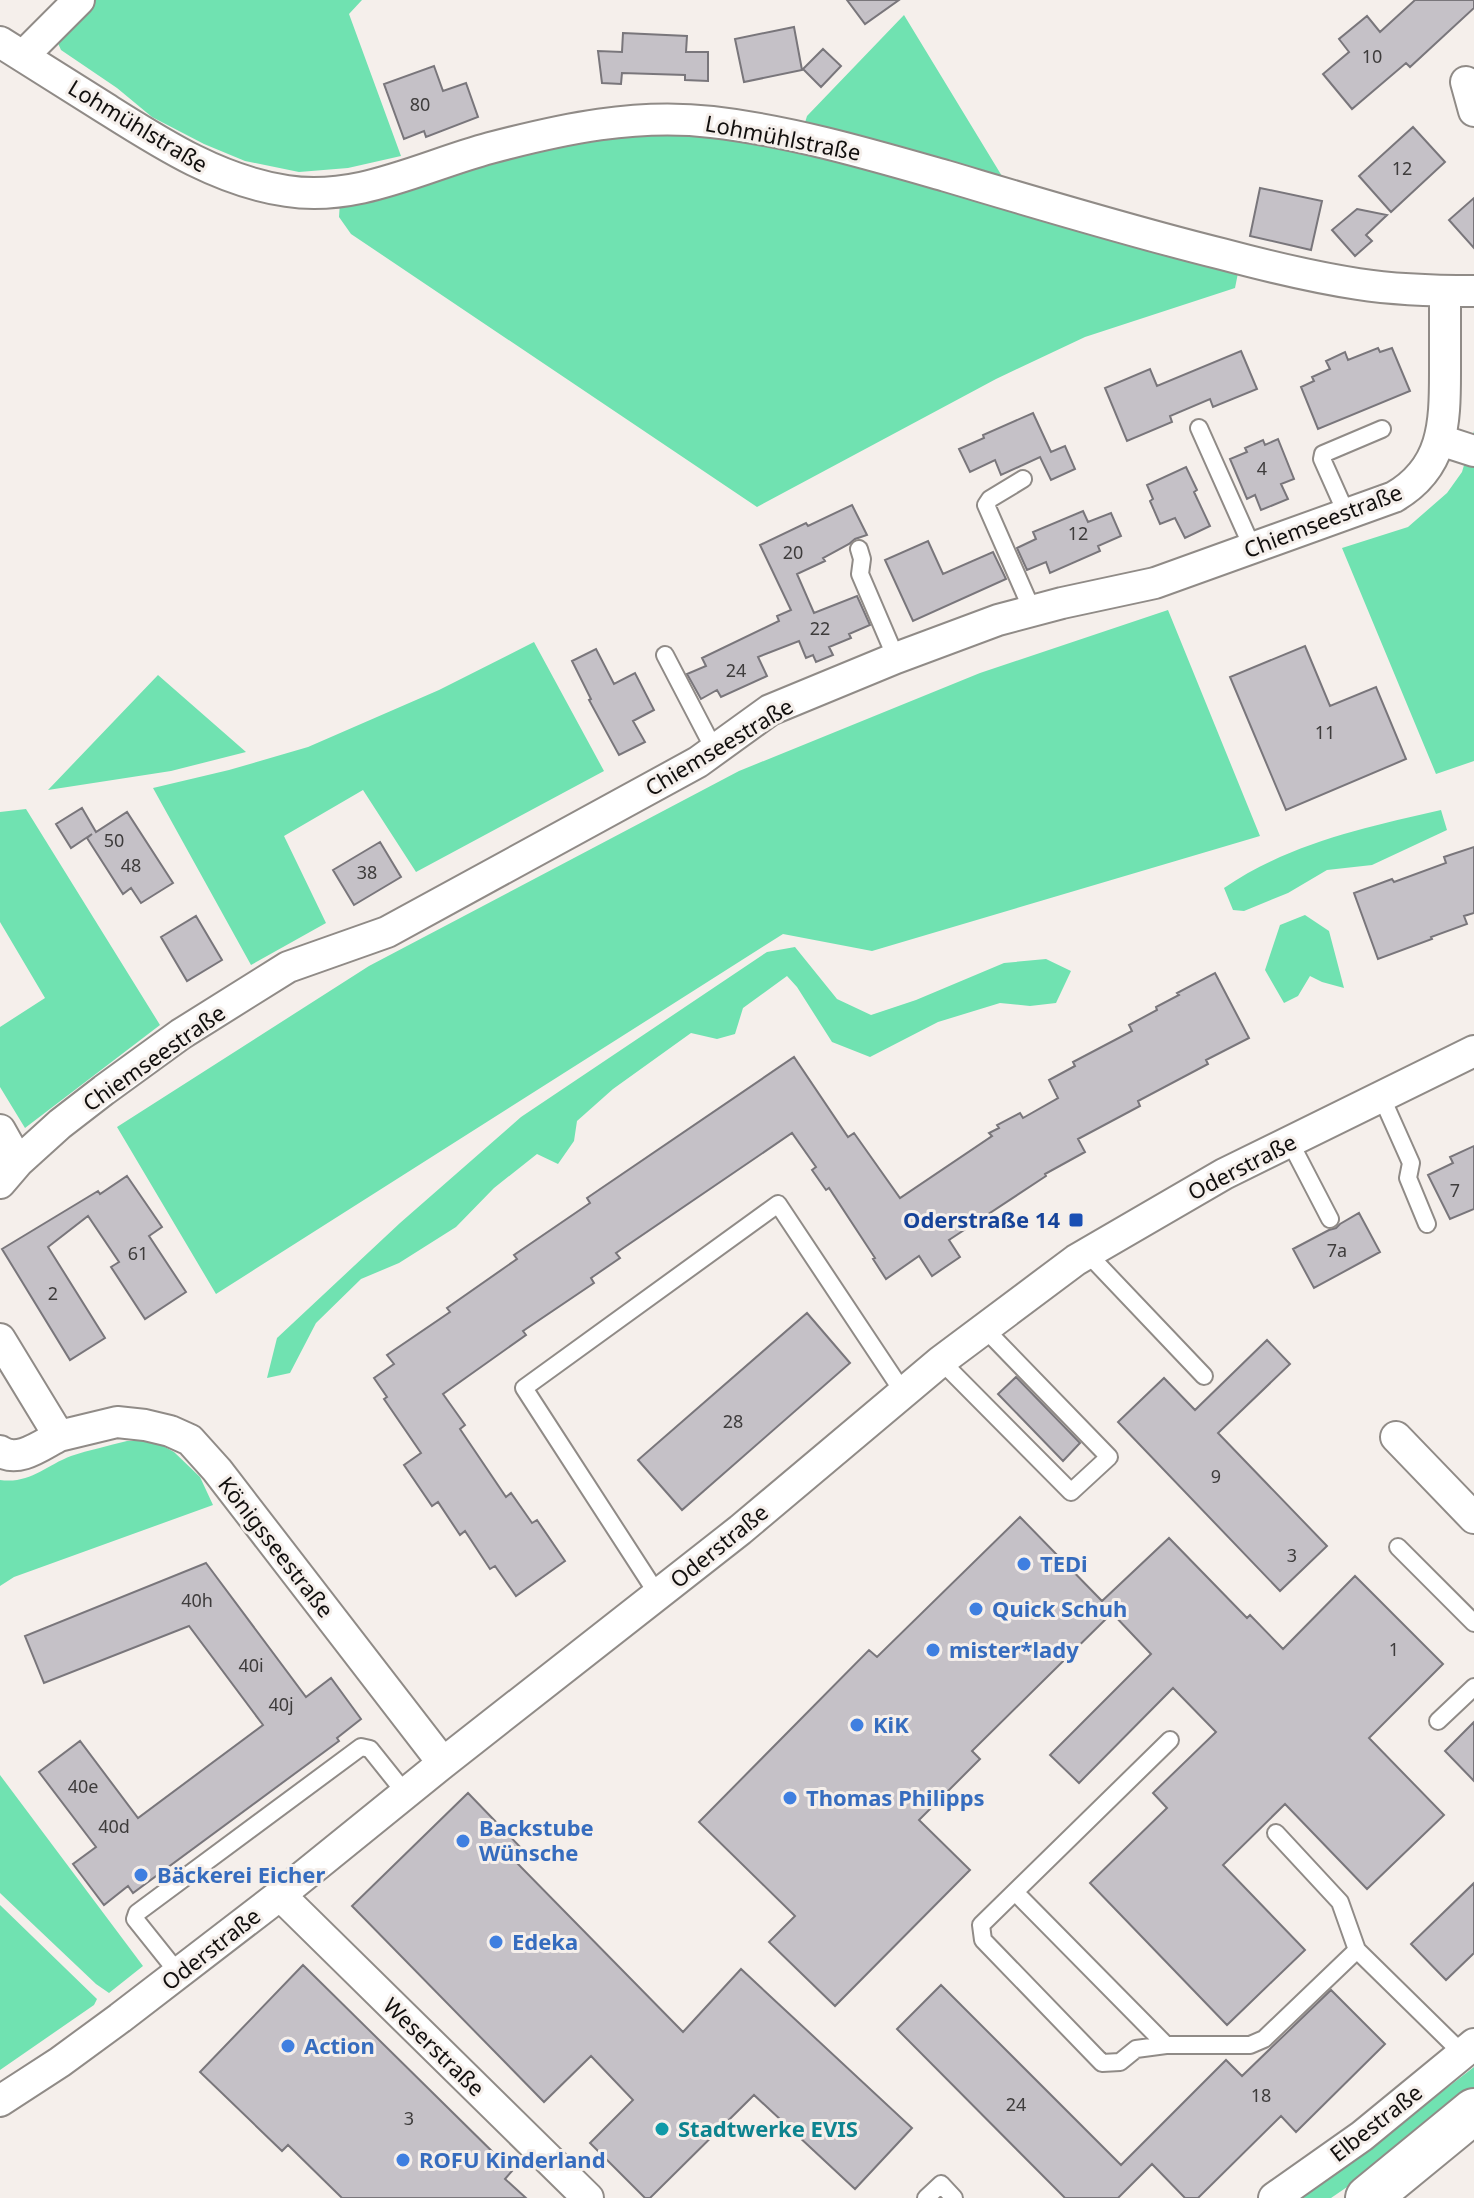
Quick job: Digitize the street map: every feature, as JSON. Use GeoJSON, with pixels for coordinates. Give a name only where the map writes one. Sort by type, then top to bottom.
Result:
{"type":"FeatureCollection","features":[{"type":"Feature","properties":{"kind":"main road"},"geometry":{"type":"LineString","coordinates":[[1368,2198],[1474,2111]]}},
{"type":"Feature","properties":{"kind":"street"},"geometry":{"type":"LineString","coordinates":[[11,49],[79,0]]}},
{"type":"Feature","properties":{"kind":"street","name":"Lohmühlstraße"},"geometry":{"type":"LineString","coordinates":[[11,49],[142,131],[214,171],[252,184],[288,191],[356,190],[488,148],[590,125],[636,120],[708,121],[758,128],[882,158],[1160,239],[1291,272],[1358,284],[1459,291]]}},
{"type":"Feature","properties":{"kind":"street","name":"Chiemseestraße"},"geometry":{"type":"LineString","coordinates":[[9,1173],[60,1124],[181,1034],[288,967],[387,932],[698,762],[770,710],[998,620],[1155,583],[1347,515],[1407,490],[1426,470],[1440,440],[1459,291]]}},
{"type":"Feature","properties":{"kind":"street"},"geometry":{"type":"LineString","coordinates":[[1440,440],[1474,451]]}},
{"type":"Feature","properties":{"kind":"street","name":"Oderstraße"},"geometry":{"type":"LineString","coordinates":[[0,2101],[60,2062],[280,1895],[740,1530],[983,1327],[1087,1253],[1224,1174],[1474,1051]]}},
{"type":"Feature","properties":{"kind":"street"},"geometry":{"type":"LineString","coordinates":[[0,1130],[9,1173]]}},
{"type":"Feature","properties":{"kind":"street"},"geometry":{"type":"LineString","coordinates":[[0,1339],[59,1436]]}},
{"type":"Feature","properties":{"kind":"street","name":"Königsseestraße"},"geometry":{"type":"LineString","coordinates":[[0,1451],[6,1455],[23,1454],[59,1436],[117,1422],[170,1431],[190,1440],[217,1470],[443,1763]]}},
{"type":"Feature","properties":{"kind":"street"},"geometry":{"type":"LineString","coordinates":[[1396,1437],[1474,1518]]}},
{"type":"Feature","properties":{"kind":"street","name":"Weserstraße"},"geometry":{"type":"LineString","coordinates":[[280,1895],[588,2198]]}},
{"type":"Feature","properties":{"kind":"street","name":"Elbestraße"},"geometry":{"type":"LineString","coordinates":[[1274,2198],[1362,2136],[1469,2049]]}},
{"type":"Feature","properties":{"kind":"lane"},"geometry":{"type":"LineString","coordinates":[[1199,428],[1253,549]]}},
{"type":"Feature","properties":{"kind":"lane"},"geometry":{"type":"LineString","coordinates":[[1347,515],[1322,459],[1323,454],[1382,429]]}},
{"type":"Feature","properties":{"kind":"lane"},"geometry":{"type":"LineString","coordinates":[[1023,479],[990,499],[986,505],[1033,612]]}},
{"type":"Feature","properties":{"kind":"lane"},"geometry":{"type":"LineString","coordinates":[[859,549],[862,559],[860,574],[896,658]]}},
{"type":"Feature","properties":{"kind":"lane"},"geometry":{"type":"LineString","coordinates":[[665,655],[715,751]]}},
{"type":"Feature","properties":{"kind":"lane"},"geometry":{"type":"LineString","coordinates":[[1382,1098],[1411,1163],[1408,1178],[1427,1224]]}},
{"type":"Feature","properties":{"kind":"lane"},"geometry":{"type":"LineString","coordinates":[[1290,1142],[1330,1219]]}},
{"type":"Feature","properties":{"kind":"lane"},"geometry":{"type":"LineString","coordinates":[[658,1595],[524,1388],[778,1204],[903,1392]]}},
{"type":"Feature","properties":{"kind":"lane"},"geometry":{"type":"LineString","coordinates":[[1087,1253],[1204,1376]]}},
{"type":"Feature","properties":{"kind":"lane"},"geometry":{"type":"LineString","coordinates":[[941,1361],[1071,1492],[1109,1457],[983,1327]]}},
{"type":"Feature","properties":{"kind":"lane"},"geometry":{"type":"LineString","coordinates":[[1398,1547],[1474,1623]]}},
{"type":"Feature","properties":{"kind":"lane"},"geometry":{"type":"LineString","coordinates":[[1438,1721],[1474,1687]]}},
{"type":"Feature","properties":{"kind":"lane"},"geometry":{"type":"LineString","coordinates":[[1170,1740],[981,1925],[983,1940],[1102,2063],[1120,2062],[1136,2049],[1166,2045],[1250,2045],[1264,2039],[1357,1950]]}},
{"type":"Feature","properties":{"kind":"lane"},"geometry":{"type":"LineString","coordinates":[[179,1974],[135,1919],[137,1913],[361,1747],[370,1749],[406,1794]]}},
{"type":"Feature","properties":{"kind":"lane"},"geometry":{"type":"LineString","coordinates":[[1276,1833],[1340,1902],[1357,1950],[1469,2049]]}},
{"type":"Feature","properties":{"kind":"lane"},"geometry":{"type":"LineString","coordinates":[[1015,1892],[1166,2045]]}},
{"type":"Feature","properties":{"kind":"lane"},"geometry":{"type":"LineString","coordinates":[[926,2198],[941,2184],[954,2198]]}},
{"type":"Feature","properties":{"kind":"green space"},"geometry":{"type":"Polygon","coordinates":[[[92,0],[362,0],[349,14],[401,156],[348,168],[299,172],[245,161],[204,144],[152,117],[117,88],[61,50],[57,41],[92,0]]]}},
{"type":"Feature","properties":{"kind":"green space"},"geometry":{"type":"Polygon","coordinates":[[[904,15],[1008,186],[803,129],[807,116],[904,15]]]}},
{"type":"Feature","properties":{"kind":"green space"},"geometry":{"type":"Polygon","coordinates":[[[688,130],[798,147],[1238,273],[1235,288],[1085,337],[996,379],[757,507],[351,234],[339,217],[340,202],[600,133],[688,130]]]}},
{"type":"Feature","properties":{"kind":"green space"},"geometry":{"type":"Polygon","coordinates":[[[1474,431],[1474,761],[1436,774],[1342,548],[1408,527],[1447,493],[1462,472],[1474,431]]]}},
{"type":"Feature","properties":{"kind":"green space"},"geometry":{"type":"Polygon","coordinates":[[[1168,610],[1260,836],[872,951],[783,934],[216,1294],[117,1127],[369,966],[739,771],[980,673],[1168,610]]]}},
{"type":"Feature","properties":{"kind":"green space"},"geometry":{"type":"Polygon","coordinates":[[[534,642],[604,771],[416,872],[363,790],[284,836],[326,923],[251,965],[153,788],[308,747],[439,690],[534,642]]]}},
{"type":"Feature","properties":{"kind":"green space"},"geometry":{"type":"Polygon","coordinates":[[[158,675],[246,752],[171,771],[48,790],[158,675]]]}},
{"type":"Feature","properties":{"kind":"green space"},"geometry":{"type":"Polygon","coordinates":[[[26,809],[160,1025],[25,1128],[0,1087],[0,1027],[45,998],[0,922],[0,812],[26,809]]]}},
{"type":"Feature","properties":{"kind":"green space"},"geometry":{"type":"Polygon","coordinates":[[[1441,810],[1447,830],[1372,865],[1327,870],[1288,893],[1244,911],[1233,910],[1224,888],[1274,860],[1328,839],[1441,810]]]}},
{"type":"Feature","properties":{"kind":"green space"},"geometry":{"type":"Polygon","coordinates":[[[1305,915],[1329,931],[1344,988],[1310,976],[1298,996],[1284,1003],[1265,970],[1280,925],[1305,915]]]}},
{"type":"Feature","properties":{"kind":"green space"},"geometry":{"type":"Polygon","coordinates":[[[795,947],[837,999],[871,1015],[916,1000],[1004,963],[1046,959],[1071,971],[1056,1003],[1030,1006],[1000,1003],[938,1022],[870,1057],[832,1042],[787,976],[743,1008],[735,1034],[717,1039],[691,1033],[613,1089],[577,1121],[574,1141],[558,1164],[537,1154],[494,1188],[456,1227],[399,1263],[361,1279],[316,1323],[290,1373],[267,1378],[277,1338],[400,1223],[521,1117],[767,952],[795,947]]]}},
{"type":"Feature","properties":{"kind":"green space"},"geometry":{"type":"Polygon","coordinates":[[[127,1441],[154,1441],[174,1452],[200,1477],[213,1505],[14,1577],[0,1586],[0,1480],[29,1477],[71,1456],[127,1441]]]}},
{"type":"Feature","properties":{"kind":"green space"},"geometry":{"type":"Polygon","coordinates":[[[0,1775],[143,1966],[109,1993],[0,1893],[0,1775]]]}},
{"type":"Feature","properties":{"kind":"green space"},"geometry":{"type":"Polygon","coordinates":[[[0,1905],[97,1999],[94,2005],[0,2070],[0,1905]]]}},
{"type":"Feature","properties":{"kind":"green space"},"geometry":{"type":"Polygon","coordinates":[[[1474,2067],[1474,2088],[1369,2172],[1331,2198],[1300,2198],[1337,2173],[1474,2067]]]}},
{"type":"Feature","properties":{"kind":"building"},"geometry":{"type":"Polygon","coordinates":[[[847,0],[899,0],[865,24],[847,0]]]}},
{"type":"Feature","properties":{"kind":"building"},"geometry":{"type":"Polygon","coordinates":[[[1415,0],[1474,0],[1474,8],[1410,67],[1406,63],[1352,109],[1323,74],[1349,52],[1339,39],[1367,16],[1380,32],[1415,0]]]}},
{"type":"Feature","properties":{"kind":"building"},"geometry":{"type":"Polygon","coordinates":[[[794,27],[802,70],[744,82],[735,39],[794,27]]]}},
{"type":"Feature","properties":{"kind":"building"},"geometry":{"type":"Polygon","coordinates":[[[623,33],[687,36],[686,52],[708,52],[708,81],[685,80],[685,75],[622,73],[621,84],[602,83],[598,51],[622,52],[623,33]]]}},
{"type":"Feature","properties":{"kind":"building"},"geometry":{"type":"Polygon","coordinates":[[[823,49],[841,66],[821,87],[803,69],[823,49]]]}},
{"type":"Feature","properties":{"kind":"building"},"geometry":{"type":"Polygon","coordinates":[[[434,66],[443,91],[466,83],[478,117],[426,137],[424,131],[404,139],[384,84],[434,66]]]}},
{"type":"Feature","properties":{"kind":"building"},"geometry":{"type":"Polygon","coordinates":[[[1413,127],[1445,162],[1391,212],[1359,176],[1413,127]]]}},
{"type":"Feature","properties":{"kind":"building"},"geometry":{"type":"Polygon","coordinates":[[[1260,188],[1322,201],[1311,250],[1250,236],[1260,188]]]}},
{"type":"Feature","properties":{"kind":"building"},"geometry":{"type":"Polygon","coordinates":[[[1474,198],[1474,248],[1449,220],[1474,198]]]}},
{"type":"Feature","properties":{"kind":"building"},"geometry":{"type":"Polygon","coordinates":[[[1357,209],[1387,215],[1366,235],[1372,241],[1355,256],[1332,230],[1357,209]]]}},
{"type":"Feature","properties":{"kind":"building"},"geometry":{"type":"Polygon","coordinates":[[[1378,348],[1380,352],[1392,348],[1410,391],[1318,429],[1301,387],[1314,381],[1312,377],[1330,369],[1326,361],[1345,352],[1348,360],[1378,348]]]}},
{"type":"Feature","properties":{"kind":"building"},"geometry":{"type":"Polygon","coordinates":[[[1241,351],[1257,389],[1213,407],[1210,399],[1170,416],[1172,422],[1127,441],[1105,388],[1150,369],[1157,386],[1241,351]]]}},
{"type":"Feature","properties":{"kind":"building"},"geometry":{"type":"Polygon","coordinates":[[[1033,413],[1051,452],[1065,446],[1075,469],[1051,480],[1040,457],[1001,475],[995,460],[970,472],[959,449],[1033,413]]]}},
{"type":"Feature","properties":{"kind":"building"},"geometry":{"type":"Polygon","coordinates":[[[1278,439],[1294,479],[1281,484],[1288,499],[1261,510],[1255,495],[1247,499],[1230,459],[1247,452],[1245,448],[1263,440],[1265,445],[1278,439]]]}},
{"type":"Feature","properties":{"kind":"building"},"geometry":{"type":"Polygon","coordinates":[[[1186,467],[1210,526],[1185,538],[1175,518],[1160,524],[1147,485],[1186,467]]]}},
{"type":"Feature","properties":{"kind":"building"},"geometry":{"type":"Polygon","coordinates":[[[852,505],[867,535],[797,574],[814,613],[857,596],[870,625],[849,634],[851,638],[829,647],[833,655],[816,662],[813,655],[806,658],[799,641],[758,657],[767,676],[721,697],[717,690],[701,699],[687,674],[706,666],[702,658],[779,621],[777,616],[791,610],[760,545],[852,505]]]}},
{"type":"Feature","properties":{"kind":"building"},"geometry":{"type":"Polygon","coordinates":[[[1083,511],[1088,522],[1111,513],[1121,536],[1098,546],[1100,551],[1050,573],[1046,562],[1027,570],[1017,548],[1036,539],[1033,532],[1083,511]]]}},
{"type":"Feature","properties":{"kind":"building"},"geometry":{"type":"Polygon","coordinates":[[[928,541],[943,574],[993,552],[1006,579],[913,621],[885,560],[928,541]]]}},
{"type":"Feature","properties":{"kind":"building"},"geometry":{"type":"Polygon","coordinates":[[[1305,646],[1330,706],[1376,687],[1406,759],[1286,810],[1230,677],[1305,646]]]}},
{"type":"Feature","properties":{"kind":"building"},"geometry":{"type":"Polygon","coordinates":[[[596,649],[614,684],[635,673],[654,710],[633,721],[645,742],[619,755],[572,661],[596,649]]]}},
{"type":"Feature","properties":{"kind":"building"},"geometry":{"type":"Polygon","coordinates":[[[82,808],[96,832],[127,812],[173,883],[141,903],[131,888],[123,894],[87,838],[92,834],[71,848],[56,824],[82,808]]]}},
{"type":"Feature","properties":{"kind":"building"},"geometry":{"type":"Polygon","coordinates":[[[380,842],[401,877],[354,905],[333,870],[380,842]]]}},
{"type":"Feature","properties":{"kind":"building"},"geometry":{"type":"Polygon","coordinates":[[[1474,847],[1474,913],[1464,916],[1467,924],[1378,959],[1354,893],[1446,863],[1444,857],[1474,847]]]}},
{"type":"Feature","properties":{"kind":"building"},"geometry":{"type":"Polygon","coordinates":[[[196,916],[222,960],[187,981],[161,937],[196,916]]]}},
{"type":"Feature","properties":{"kind":"building"},"geometry":{"type":"Polygon","coordinates":[[[1215,973],[1249,1038],[1138,1101],[1140,1106],[1078,1139],[1085,1152],[1045,1174],[949,1240],[960,1257],[932,1276],[919,1256],[886,1279],[829,1188],[826,1190],[812,1170],[816,1167],[792,1133],[616,1253],[620,1258],[591,1278],[594,1283],[523,1331],[526,1335],[443,1394],[465,1425],[460,1429],[506,1497],[511,1493],[532,1523],[537,1520],[565,1561],[516,1596],[495,1566],[490,1569],[465,1531],[460,1535],[438,1502],[432,1506],[404,1465],[421,1453],[384,1399],[387,1397],[374,1378],[394,1364],[387,1355],[450,1312],[447,1308],[517,1259],[514,1255],[590,1203],[587,1198],[794,1057],[848,1137],[854,1133],[900,1198],[992,1136],[989,1133],[999,1128],[997,1125],[1020,1113],[1023,1118],[1058,1098],[1049,1080],[1075,1066],[1073,1062],[1132,1031],[1129,1025],[1157,1010],[1156,1007],[1179,995],[1177,993],[1215,973]]]}},
{"type":"Feature","properties":{"kind":"building"},"geometry":{"type":"Polygon","coordinates":[[[1474,1146],[1474,1209],[1450,1219],[1428,1175],[1453,1163],[1450,1157],[1474,1146]]]}},
{"type":"Feature","properties":{"kind":"building"},"geometry":{"type":"Polygon","coordinates":[[[127,1176],[162,1227],[149,1236],[186,1292],[145,1319],[111,1267],[119,1262],[88,1216],[48,1247],[105,1338],[70,1360],[2,1249],[127,1176]]]}},
{"type":"Feature","properties":{"kind":"building"},"geometry":{"type":"Polygon","coordinates":[[[1359,1213],[1380,1252],[1314,1288],[1293,1249],[1359,1213]]]}},
{"type":"Feature","properties":{"kind":"building"},"geometry":{"type":"Polygon","coordinates":[[[807,1313],[850,1363],[682,1510],[638,1460],[807,1313]]]}},
{"type":"Feature","properties":{"kind":"building"},"geometry":{"type":"Polygon","coordinates":[[[1267,1340],[1290,1364],[1218,1433],[1327,1546],[1280,1591],[1118,1422],[1164,1378],[1195,1410],[1267,1340]]]}},
{"type":"Feature","properties":{"kind":"building"},"geometry":{"type":"Polygon","coordinates":[[[1016,1377],[1080,1443],[1063,1461],[998,1394],[1016,1377]]]}},
{"type":"Feature","properties":{"kind":"building"},"geometry":{"type":"Polygon","coordinates":[[[1020,1517],[1102,1601],[1169,1538],[1247,1618],[1250,1615],[1283,1649],[1355,1576],[1443,1664],[1369,1738],[1444,1815],[1367,1889],[1285,1804],[1223,1865],[1305,1950],[1227,2025],[1090,1883],[1167,1808],[1153,1793],[1216,1732],[1173,1688],[1079,1783],[1050,1755],[1151,1654],[1112,1613],[972,1751],[980,1759],[919,1820],[970,1870],[835,2006],[769,1942],[795,1916],[699,1822],[869,1650],[877,1657],[1020,1517]]]}},
{"type":"Feature","properties":{"kind":"building"},"geometry":{"type":"Polygon","coordinates":[[[206,1563],[306,1697],[331,1678],[361,1719],[337,1738],[339,1741],[133,1893],[128,1886],[104,1905],[73,1864],[96,1847],[39,1772],[80,1741],[138,1818],[263,1725],[189,1626],[44,1683],[25,1636],[206,1563]]]}},
{"type":"Feature","properties":{"kind":"building"},"geometry":{"type":"Polygon","coordinates":[[[1474,1722],[1474,1781],[1445,1751],[1474,1722]]]}},
{"type":"Feature","properties":{"kind":"building"},"geometry":{"type":"Polygon","coordinates":[[[468,1793],[524,1851],[515,1861],[683,2032],[741,1969],[912,2128],[855,2189],[754,2095],[650,2198],[645,2198],[590,2143],[633,2100],[591,2056],[544,2102],[352,1906],[468,1793]]]}},
{"type":"Feature","properties":{"kind":"building"},"geometry":{"type":"Polygon","coordinates":[[[1474,1883],[1474,1953],[1446,1980],[1411,1944],[1474,1883]]]}},
{"type":"Feature","properties":{"kind":"building"},"geometry":{"type":"Polygon","coordinates":[[[303,1965],[512,2171],[505,2179],[526,2198],[342,2198],[288,2145],[282,2151],[200,2072],[303,1965]]]}},
{"type":"Feature","properties":{"kind":"building"},"geometry":{"type":"Polygon","coordinates":[[[941,1985],[1121,2165],[1226,2060],[1242,2076],[1331,1990],[1385,2044],[1296,2132],[1281,2116],[1198,2198],[1185,2198],[1152,2164],[1118,2198],[1065,2198],[897,2029],[941,1985]]]}},
{"type":"Feature","properties":{"kind":"place","name":"Oderstraße 14"},"geometry":{"type":"Point","coordinates":[1076,1220]}},
{"type":"Feature","properties":{"kind":"place","name":"TEDi"},"geometry":{"type":"Point","coordinates":[1024,1564]}},
{"type":"Feature","properties":{"kind":"place","name":"Quick Schuh"},"geometry":{"type":"Point","coordinates":[976,1609]}},
{"type":"Feature","properties":{"kind":"place","name":"mister*lady"},"geometry":{"type":"Point","coordinates":[933,1650]}},
{"type":"Feature","properties":{"kind":"place","name":"KiK"},"geometry":{"type":"Point","coordinates":[857,1725]}},
{"type":"Feature","properties":{"kind":"place","name":"Thomas Philipps"},"geometry":{"type":"Point","coordinates":[790,1798]}},
{"type":"Feature","properties":{"kind":"place","name":"Backstube Wünsche"},"geometry":{"type":"Point","coordinates":[463,1841]}},
{"type":"Feature","properties":{"kind":"place","name":"Bäckerei Eicher"},"geometry":{"type":"Point","coordinates":[141,1875]}},
{"type":"Feature","properties":{"kind":"place","name":"Edeka"},"geometry":{"type":"Point","coordinates":[496,1942]}},
{"type":"Feature","properties":{"kind":"place","name":"Action"},"geometry":{"type":"Point","coordinates":[288,2046]}},
{"type":"Feature","properties":{"kind":"place","name":"Stadtwerke EVIS"},"geometry":{"type":"Point","coordinates":[662,2129]}},
{"type":"Feature","properties":{"kind":"place","name":"ROFU Kinderland"},"geometry":{"type":"Point","coordinates":[403,2160]}}]}
